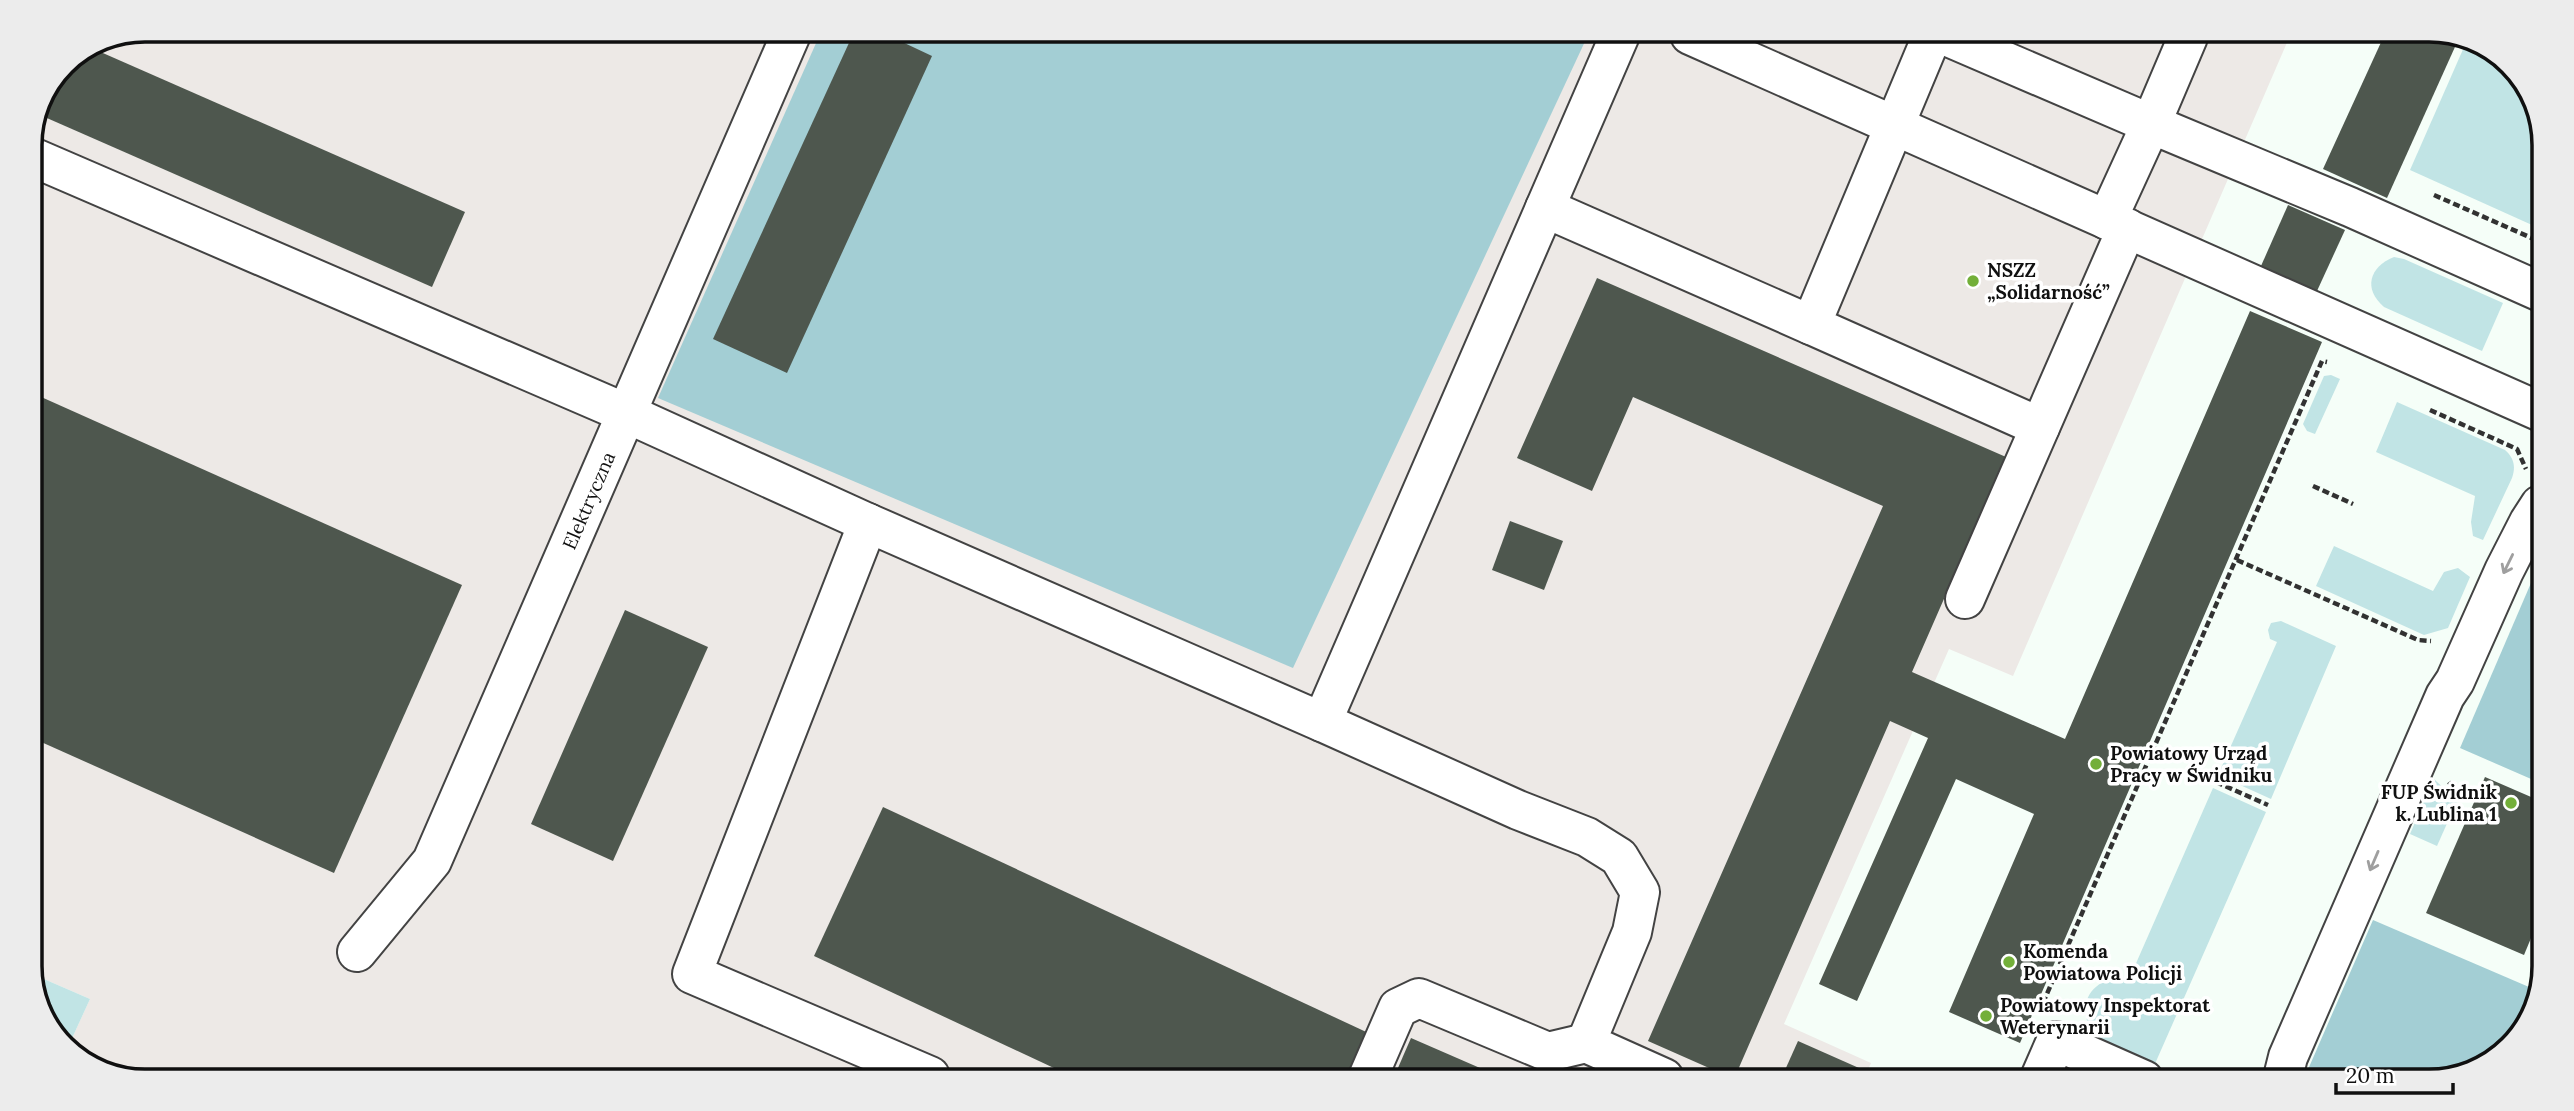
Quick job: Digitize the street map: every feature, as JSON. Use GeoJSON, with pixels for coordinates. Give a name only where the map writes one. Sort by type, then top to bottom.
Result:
{"type":"FeatureCollection","features":[{"type":"Feature","properties":{"kind":"street","name":"Elektryczna"},"geometry":{"type":"LineString","coordinates":[[356,952],[432,862],[788,42]]}},
{"type":"Feature","properties":{"kind":"street"},"geometry":{"type":"LineString","coordinates":[[1322,722],[1617,42]]}},
{"type":"Feature","properties":{"kind":"street"},"geometry":{"type":"LineString","coordinates":[[1704,42],[2532,408]]}},
{"type":"Feature","properties":{"kind":"street"},"geometry":{"type":"LineString","coordinates":[[1811,325],[1929,42]]}},
{"type":"Feature","properties":{"kind":"street"},"geometry":{"type":"LineString","coordinates":[[1960,42],[2532,287]]}},
{"type":"Feature","properties":{"kind":"street"},"geometry":{"type":"LineString","coordinates":[[1965,599],[2040,427],[2117,224],[2151,124],[2186,42]]}},
{"type":"Feature","properties":{"kind":"street"},"geometry":{"type":"LineString","coordinates":[[42,161],[628,414],[1518,810],[1587,837],[1619,857],[1640,892],[1632,932],[1586,1043]]}},
{"type":"Feature","properties":{"kind":"street"},"geometry":{"type":"LineString","coordinates":[[1545,208],[2040,427]]}},
{"type":"Feature","properties":{"kind":"street"},"geometry":{"type":"LineString","coordinates":[[2285,1069],[2288,1056],[2445,696],[2455,681],[2532,519]]}},
{"type":"Feature","properties":{"kind":"street"},"geometry":{"type":"LineString","coordinates":[[868,523],[691,974],[914,1069]]}},
{"type":"Feature","properties":{"kind":"street"},"geometry":{"type":"LineString","coordinates":[[1371,1069],[1398,1008],[1419,998],[1548,1052],[1586,1043],[1644,1069]]}},
{"type":"Feature","properties":{"kind":"street"},"geometry":{"type":"LineString","coordinates":[[2041,1069],[2048,1026],[2124,1069]]}},
{"type":"Feature","properties":{"kind":"path"},"geometry":{"type":"LineString","coordinates":[[2434,195],[2532,238]]}},
{"type":"Feature","properties":{"kind":"path"},"geometry":{"type":"LineString","coordinates":[[2048,1026],[2236,560],[2322,360],[2332,365]]}},
{"type":"Feature","properties":{"kind":"path"},"geometry":{"type":"LineString","coordinates":[[2420,405],[2517,449],[2526,469],[2524,482],[2510,513],[2532,513]]}},
{"type":"Feature","properties":{"kind":"path"},"geometry":{"type":"LineString","coordinates":[[2313,486],[2353,504]]}},
{"type":"Feature","properties":{"kind":"path"},"geometry":{"type":"LineString","coordinates":[[2236,560],[2418,640],[2434,640]]}},
{"type":"Feature","properties":{"kind":"path"},"geometry":{"type":"LineString","coordinates":[[2216,782],[2269,805]]}},
{"type":"Feature","properties":{"kind":"shaded area"},"geometry":{"type":"Polygon","coordinates":[[[145,42],[2287,42],[2013,676],[1949,649],[1784,1024],[1871,1063],[1868,1069],[145,1069],[105,1061],[72,1039],[90,999],[43,979],[42,973],[42,138],[45,118],[63,82],[77,67],[112,47],[145,42]]]}},
{"type":"Feature","properties":{"kind":"shaded area"},"geometry":{"type":"Polygon","coordinates":[[[817,42],[1585,42],[1293,668],[658,398],[817,42]]]}},
{"type":"Feature","properties":{"kind":"shaded area"},"geometry":{"type":"Polygon","coordinates":[[[2463,48],[2497,67],[2515,88],[2527,112],[2530,125],[2532,225],[2410,170],[2463,48]]]}},
{"type":"Feature","properties":{"kind":"shaded area"},"geometry":{"type":"Polygon","coordinates":[[[2394,257],[2503,303],[2482,351],[2384,307],[2377,300],[2371,286],[2374,272],[2394,257]]]}},
{"type":"Feature","properties":{"kind":"shaded area"},"geometry":{"type":"Polygon","coordinates":[[[2331,375],[2340,379],[2315,434],[2307,431],[2303,424],[2324,376],[2331,375]]]}},
{"type":"Feature","properties":{"kind":"shaded area"},"geometry":{"type":"Polygon","coordinates":[[[2397,402],[2505,450],[2510,456],[2514,466],[2512,478],[2483,540],[2473,536],[2471,522],[2475,496],[2376,452],[2397,402]]]}},
{"type":"Feature","properties":{"kind":"shaded area"},"geometry":{"type":"Polygon","coordinates":[[[2334,546],[2433,591],[2444,572],[2458,568],[2470,577],[2448,628],[2424,635],[2316,586],[2334,546]]]}},
{"type":"Feature","properties":{"kind":"shaded area"},"geometry":{"type":"Polygon","coordinates":[[[2532,581],[2532,779],[2460,748],[2532,581]]]}},
{"type":"Feature","properties":{"kind":"shaded area"},"geometry":{"type":"Polygon","coordinates":[[[2281,621],[2336,646],[2271,799],[2218,775],[2277,642],[2270,639],[2268,630],[2271,623],[2281,621]]]}},
{"type":"Feature","properties":{"kind":"shaded area"},"geometry":{"type":"Polygon","coordinates":[[[2434,779],[2457,801],[2437,846],[2410,834],[2434,779]]]}},
{"type":"Feature","properties":{"kind":"shaded area"},"geometry":{"type":"Polygon","coordinates":[[[2213,788],[2266,812],[2154,1066],[2099,1038],[2090,1028],[2086,1006],[2089,996],[2104,981],[2130,977],[2213,788]]]}},
{"type":"Feature","properties":{"kind":"shaded area"},"geometry":{"type":"Polygon","coordinates":[[[2373,920],[2530,987],[2518,1018],[2497,1044],[2456,1066],[2429,1069],[2308,1069],[2373,920]]]}},
{"type":"Feature","properties":{"kind":"shaded area"},"geometry":{"type":"Polygon","coordinates":[[[43,979],[90,999],[72,1039],[53,1012],[43,979]]]}},
{"type":"Feature","properties":{"kind":"building"},"geometry":{"type":"Polygon","coordinates":[[[849,42],[902,42],[932,56],[787,373],[713,339],[849,42]]]}},
{"type":"Feature","properties":{"kind":"building"},"geometry":{"type":"Polygon","coordinates":[[[2381,42],[2429,42],[2455,46],[2387,198],[2323,169],[2381,42]]]}},
{"type":"Feature","properties":{"kind":"building"},"geometry":{"type":"Polygon","coordinates":[[[101,52],[465,212],[432,287],[45,117],[53,99],[63,82],[77,67],[101,52]]]}},
{"type":"Feature","properties":{"kind":"building"},"geometry":{"type":"Polygon","coordinates":[[[2288,205],[2345,230],[2317,291],[2261,266],[2288,205]]]}},
{"type":"Feature","properties":{"kind":"building"},"geometry":{"type":"Polygon","coordinates":[[[1597,278],[2006,457],[1912,672],[2065,739],[2250,311],[2322,342],[2020,1043],[1949,1012],[2034,814],[1956,779],[1857,1001],[1819,984],[1928,738],[1890,721],[1738,1069],[1711,1069],[1648,1041],[1883,506],[1633,397],[1592,491],[1517,458],[1597,278]]]}},
{"type":"Feature","properties":{"kind":"building"},"geometry":{"type":"Polygon","coordinates":[[[42,397],[462,585],[334,873],[42,742],[42,397]]]}},
{"type":"Feature","properties":{"kind":"building"},"geometry":{"type":"Polygon","coordinates":[[[1510,521],[1563,541],[1544,590],[1492,570],[1510,521]]]}},
{"type":"Feature","properties":{"kind":"building"},"geometry":{"type":"Polygon","coordinates":[[[625,610],[708,647],[613,861],[531,824],[625,610]]]}},
{"type":"Feature","properties":{"kind":"building"},"geometry":{"type":"Polygon","coordinates":[[[2485,777],[2532,797],[2532,936],[2524,955],[2426,913],[2485,777]]]}},
{"type":"Feature","properties":{"kind":"building"},"geometry":{"type":"Polygon","coordinates":[[[883,807],[1377,1037],[1363,1069],[1056,1069],[814,956],[883,807]]]}},
{"type":"Feature","properties":{"kind":"building"},"geometry":{"type":"Polygon","coordinates":[[[1411,1038],[1482,1069],[1397,1069],[1411,1038]]]}},
{"type":"Feature","properties":{"kind":"building"},"geometry":{"type":"Polygon","coordinates":[[[1798,1041],[1861,1069],[1785,1069],[1798,1041]]]}},
{"type":"Feature","properties":{"kind":"place","name":"NSZZ „Solidarność”"},"geometry":{"type":"Point","coordinates":[1973,281]}},
{"type":"Feature","properties":{"kind":"place","name":"Powiatowy Urząd Pracy w Świdniku"},"geometry":{"type":"Point","coordinates":[2096,764]}},
{"type":"Feature","properties":{"kind":"place","name":"FUP Świdnik k. Lublina 1"},"geometry":{"type":"Point","coordinates":[2511,803]}},
{"type":"Feature","properties":{"kind":"place","name":"Komenda Powiatowa Policji"},"geometry":{"type":"Point","coordinates":[2009,962]}},
{"type":"Feature","properties":{"kind":"place","name":"Powiatowy Inspektorat Weterynarii"},"geometry":{"type":"Point","coordinates":[1986,1016]}}]}
